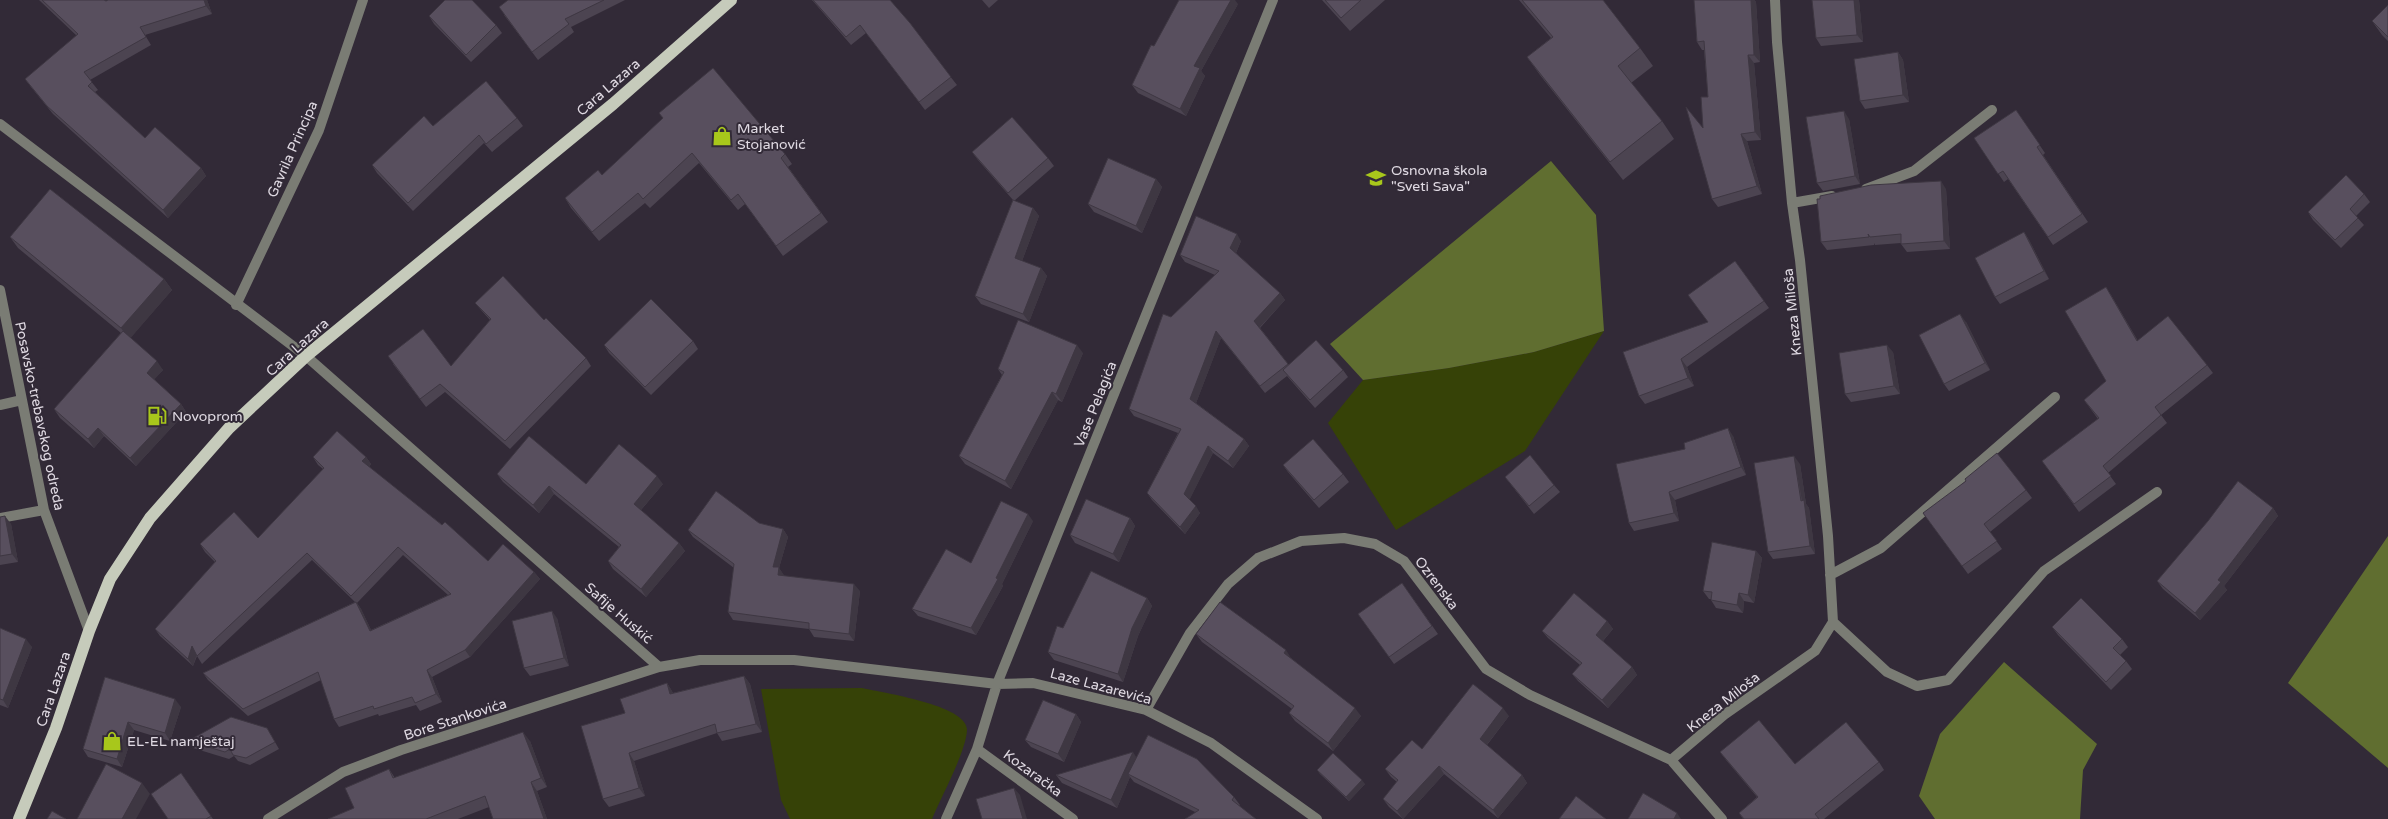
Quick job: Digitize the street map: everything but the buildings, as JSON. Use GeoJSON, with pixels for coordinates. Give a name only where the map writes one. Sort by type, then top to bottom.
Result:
{"type":"FeatureCollection","features":[{"type":"Feature","properties":{"kind":"main road","name":"Cara Lazara"},"geometry":{"type":"LineString","coordinates":[[19,819],[56,728],[89,630],[110,579],[150,518],[229,428],[306,356],[613,104],[731,0]]}},
{"type":"Feature","properties":{"kind":"street","name":"Gavrila Principa"},"geometry":{"type":"LineString","coordinates":[[236,304],[318,130],[363,0]]}},
{"type":"Feature","properties":{"kind":"street","name":"Vase Pelagića"},"geometry":{"type":"LineString","coordinates":[[946,819],[977,749],[998,684],[1273,0]]}},
{"type":"Feature","properties":{"kind":"street","name":"Kneza Miloša"},"geometry":{"type":"LineString","coordinates":[[1671,760],[1724,715],[1815,650],[1833,622],[1800,260],[1792,203],[1777,42],[1775,0]]}},
{"type":"Feature","properties":{"kind":"street"},"geometry":{"type":"LineString","coordinates":[[1792,203],[1851,192],[1914,171],[1992,110]]}},
{"type":"Feature","properties":{"kind":"street","name":"Safije Huskić"},"geometry":{"type":"LineString","coordinates":[[0,124],[306,356],[659,667]]}},
{"type":"Feature","properties":{"kind":"street","name":"Posavsko-trebavskog odreda"},"geometry":{"type":"LineString","coordinates":[[0,290],[44,510],[89,630]]}},
{"type":"Feature","properties":{"kind":"street"},"geometry":{"type":"LineString","coordinates":[[1830,575],[1881,548],[2055,397]]}},
{"type":"Feature","properties":{"kind":"street"},"geometry":{"type":"LineString","coordinates":[[0,405],[22,400]]}},
{"type":"Feature","properties":{"kind":"street"},"geometry":{"type":"LineString","coordinates":[[1833,622],[1888,672],[1917,686],[1948,680],[2044,572],[2156,492]]}},
{"type":"Feature","properties":{"kind":"street"},"geometry":{"type":"LineString","coordinates":[[0,518],[44,510]]}},
{"type":"Feature","properties":{"kind":"street","name":"Ozrenska"},"geometry":{"type":"LineString","coordinates":[[1146,710],[1190,633],[1228,584],[1258,558],[1292,544],[1301,541],[1344,538],[1375,544],[1404,561],[1486,668],[1530,695],[1671,760],[1722,819]]}},
{"type":"Feature","properties":{"kind":"street"},"geometry":{"type":"LineString","coordinates":[[659,667],[700,660],[794,660],[998,684]]}},
{"type":"Feature","properties":{"kind":"street","name":"Bore Stankovića"},"geometry":{"type":"LineString","coordinates":[[268,819],[343,772],[401,750],[659,667]]}},
{"type":"Feature","properties":{"kind":"street","name":"Laze Lazarevića"},"geometry":{"type":"LineString","coordinates":[[998,684],[1033,683],[1146,710],[1211,743],[1317,819]]}},
{"type":"Feature","properties":{"kind":"street","name":"Kozaračka"},"geometry":{"type":"LineString","coordinates":[[977,749],[1073,819]]}},
{"type":"Feature","properties":{"kind":"green space"},"geometry":{"type":"Polygon","coordinates":[[[1551,161],[1596,215],[1604,331],[1534,352],[1449,368],[1363,380],[1330,344],[1551,161]]]}},
{"type":"Feature","properties":{"kind":"green space"},"geometry":{"type":"Polygon","coordinates":[[[1604,331],[1525,451],[1396,530],[1328,423],[1363,380],[1449,368],[1534,352],[1604,331]]]}},
{"type":"Feature","properties":{"kind":"green space"},"geometry":{"type":"Polygon","coordinates":[[[2388,536],[2388,768],[2288,683],[2388,536]]]}},
{"type":"Feature","properties":{"kind":"green space"},"geometry":{"type":"Polygon","coordinates":[[[2004,662],[2097,744],[2083,770],[2080,819],[1935,819],[1919,796],[1940,734],[2004,662]]]}},
{"type":"Feature","properties":{"kind":"green space"},"geometry":{"type":"Polygon","coordinates":[[[862,688],[940,707],[964,721],[967,730],[966,739],[932,819],[790,819],[781,800],[761,689],[862,688]]]}},
{"type":"Feature","properties":{"kind":"place","name":"Market Stojanović"},"geometry":{"type":"Point","coordinates":[722,136]}},
{"type":"Feature","properties":{"kind":"place","name":"Osnovna škola \"Sveti Sava\""},"geometry":{"type":"Point","coordinates":[1376,178]}},
{"type":"Feature","properties":{"kind":"place","name":"Novoprom"},"geometry":{"type":"Point","coordinates":[157,416]}},
{"type":"Feature","properties":{"kind":"place","name":"EL-EL namještaj"},"geometry":{"type":"Point","coordinates":[112,741]}}]}
